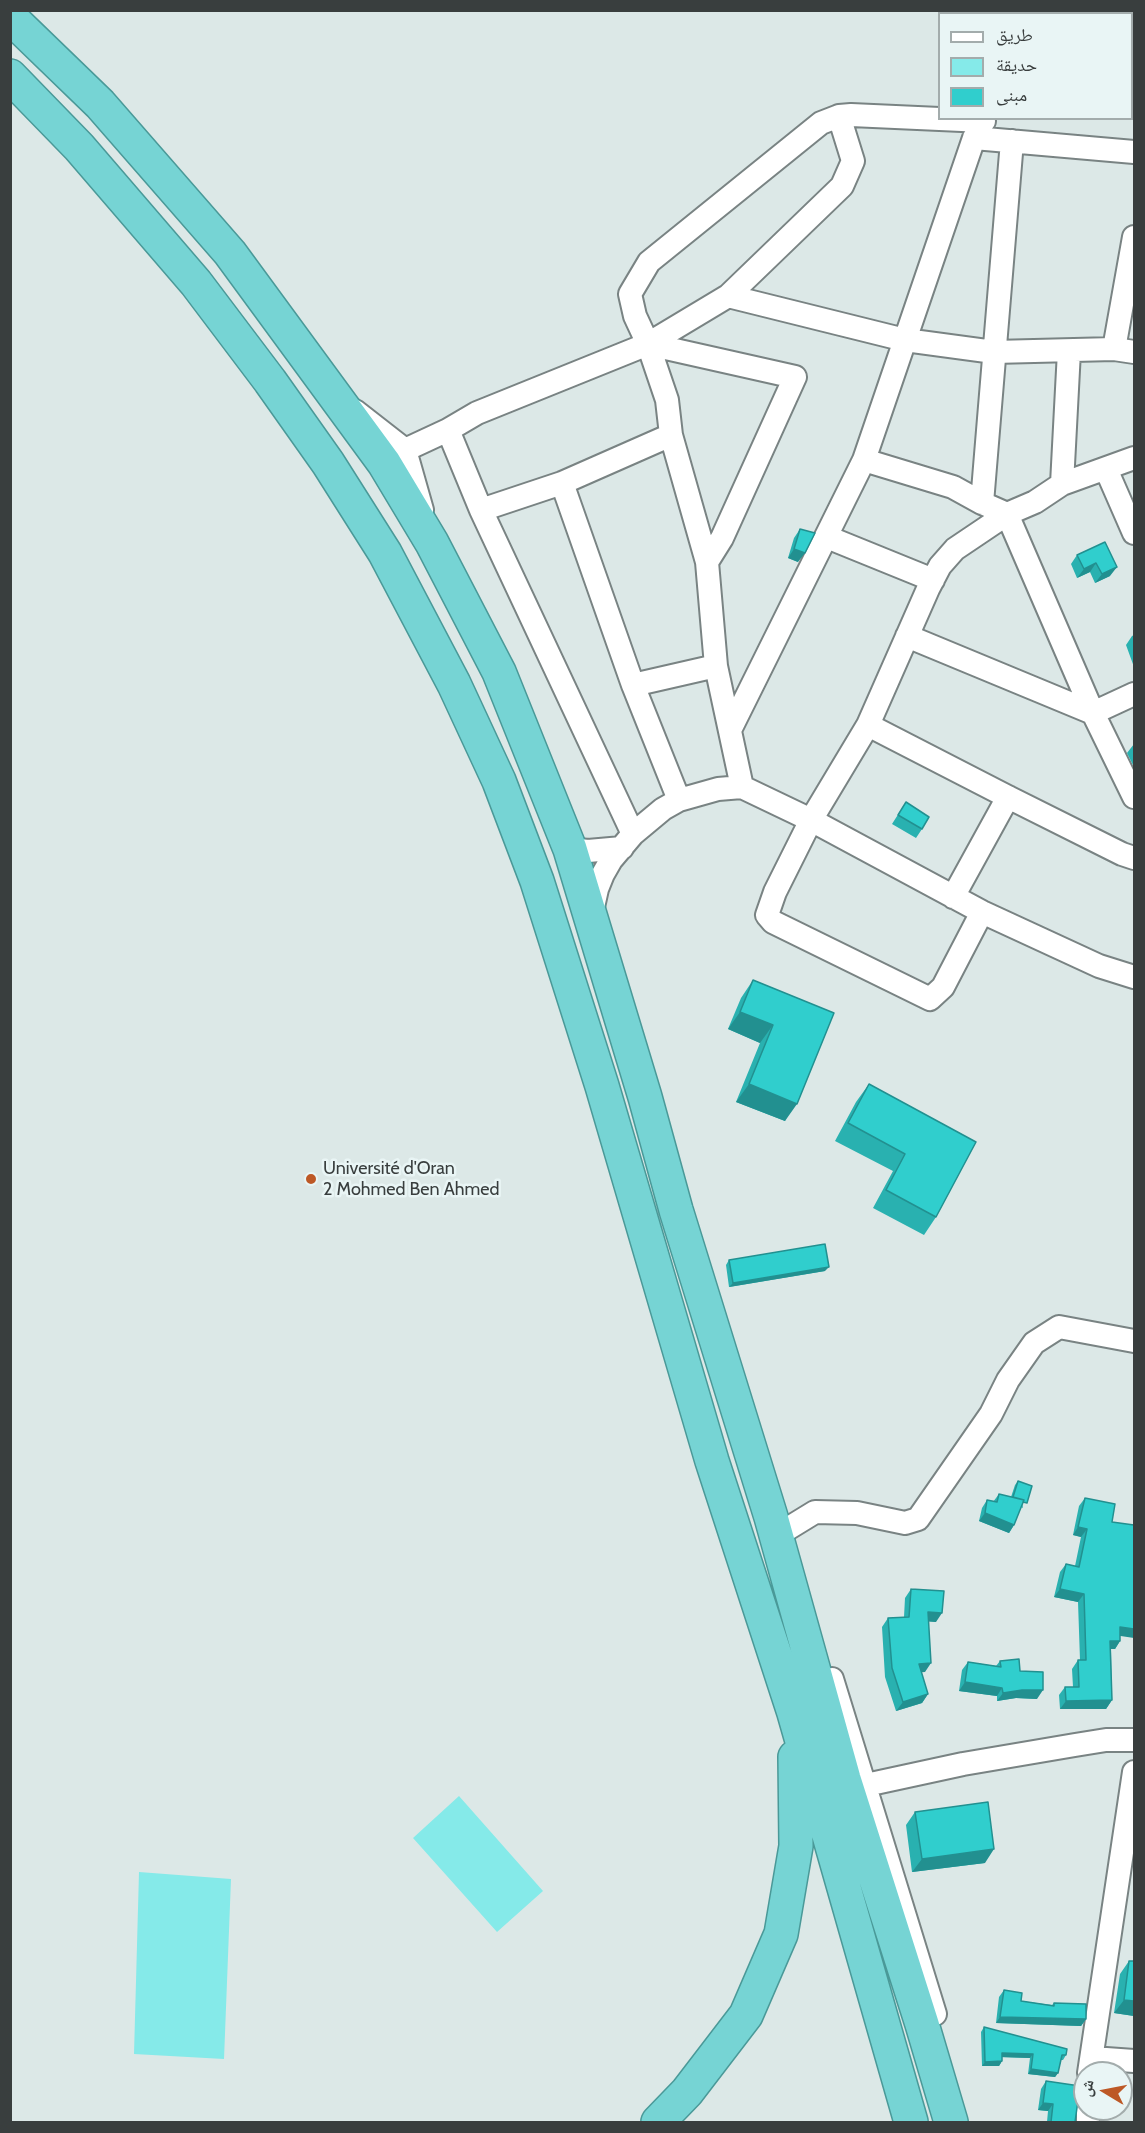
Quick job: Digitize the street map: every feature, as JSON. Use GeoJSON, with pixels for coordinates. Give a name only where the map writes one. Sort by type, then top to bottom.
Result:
{"type":"FeatureCollection","features":[{"type":"Feature","properties":{"kind":"highway"},"geometry":{"type":"LineString","coordinates":[[10,17],[100,104],[230,253],[384,463],[432,543],[499,672],[570,849],[645,1097],[676,1210],[778,1524],[844,1779],[951,2122]]}},
{"type":"Feature","properties":{"kind":"highway"},"geometry":{"type":"LineString","coordinates":[[10,76],[79,147],[196,284],[270,381],[328,463],[385,553],[454,684],[499,781],[537,881],[602,1086],[712,1461],[794,1713],[911,2122]]}},
{"type":"Feature","properties":{"kind":"highway"},"geometry":{"type":"LineString","coordinates":[[658,2122],[687,2092],[746,2014],[780,1934],[796,1846],[794,1713]]}},
{"type":"Feature","properties":{"kind":"street"},"geometry":{"type":"LineString","coordinates":[[742,787],[716,666],[708,562],[671,435],[667,400],[648,344],[635,316],[630,294],[649,262],[821,123],[839,116],[851,115],[980,126],[1012,141],[1134,152]]}},
{"type":"Feature","properties":{"kind":"street"},"geometry":{"type":"LineString","coordinates":[[405,450],[448,430],[477,412],[648,344],[728,297],[842,186],[853,161],[839,116]]}},
{"type":"Feature","properties":{"kind":"street"},"geometry":{"type":"LineString","coordinates":[[730,730],[864,460],[980,126]]}},
{"type":"Feature","properties":{"kind":"street"},"geometry":{"type":"LineString","coordinates":[[982,503],[1012,141]]}},
{"type":"Feature","properties":{"kind":"street"},"geometry":{"type":"LineString","coordinates":[[728,297],[905,340],[994,352],[1124,350],[1134,237]]}},
{"type":"Feature","properties":{"kind":"street"},"geometry":{"type":"LineString","coordinates":[[648,344],[795,377],[722,538],[708,562]]}},
{"type":"Feature","properties":{"kind":"street"},"geometry":{"type":"LineString","coordinates":[[1062,484],[1069,351]]}},
{"type":"Feature","properties":{"kind":"street"},"geometry":{"type":"LineString","coordinates":[[337,400],[363,415],[405,450],[432,543]]}},
{"type":"Feature","properties":{"kind":"street"},"geometry":{"type":"LineString","coordinates":[[448,430],[481,510],[628,841]]}},
{"type":"Feature","properties":{"kind":"street"},"geometry":{"type":"LineString","coordinates":[[481,510],[562,483],[671,435]]}},
{"type":"Feature","properties":{"kind":"street"},"geometry":{"type":"LineString","coordinates":[[982,912],[943,987],[930,999],[773,922],[767,915],[811,820],[868,725],[940,566],[955,549],[1007,514],[1035,501],[1062,484],[1134,458]]}},
{"type":"Feature","properties":{"kind":"street"},"geometry":{"type":"LineString","coordinates":[[864,460],[953,488],[1007,514],[1093,713],[1134,797]]}},
{"type":"Feature","properties":{"kind":"street"},"geometry":{"type":"LineString","coordinates":[[1106,469],[1134,533]]}},
{"type":"Feature","properties":{"kind":"street"},"geometry":{"type":"LineString","coordinates":[[562,483],[633,685],[679,800]]}},
{"type":"Feature","properties":{"kind":"street"},"geometry":{"type":"LineString","coordinates":[[826,537],[933,580]]}},
{"type":"Feature","properties":{"kind":"street"},"geometry":{"type":"LineString","coordinates":[[907,636],[1093,713],[1134,694]]}},
{"type":"Feature","properties":{"kind":"street"},"geometry":{"type":"LineString","coordinates":[[633,685],[716,666]]}},
{"type":"Feature","properties":{"kind":"street"},"geometry":{"type":"LineString","coordinates":[[868,725],[1134,858]]}},
{"type":"Feature","properties":{"kind":"street"},"geometry":{"type":"LineString","coordinates":[[591,921],[597,889],[611,860],[663,809],[679,800],[718,789],[742,787],[811,820],[982,912],[1099,966],[1134,977]]}},
{"type":"Feature","properties":{"kind":"street"},"geometry":{"type":"LineString","coordinates":[[953,897],[1008,797]]}},
{"type":"Feature","properties":{"kind":"street"},"geometry":{"type":"LineString","coordinates":[[570,849],[588,851],[628,841]]}},
{"type":"Feature","properties":{"kind":"street"},"geometry":{"type":"LineString","coordinates":[[966,2122],[866,1785],[778,1524],[815,1512],[857,1513],[905,1523],[918,1519],[991,1414],[1008,1380],[1034,1343],[1059,1327],[1134,1341]]}},
{"type":"Feature","properties":{"kind":"street"},"geometry":{"type":"LineString","coordinates":[[866,1785],[963,1764],[1106,1740],[1134,1740]]}},
{"type":"Feature","properties":{"kind":"street"},"geometry":{"type":"LineString","coordinates":[[1091,2061],[1134,1772]]}},
{"type":"Feature","properties":{"kind":"green space"},"geometry":{"type":"Polygon","coordinates":[[[459,1796],[543,1891],[497,1932],[413,1838],[459,1796]]]}},
{"type":"Feature","properties":{"kind":"green space"},"geometry":{"type":"Polygon","coordinates":[[[139,1872],[231,1879],[224,2059],[134,2054],[139,1872]]]}},
{"type":"Feature","properties":{"kind":"building"},"geometry":{"type":"Polygon","coordinates":[[[800,529],[815,533],[805,553],[794,549],[800,529]]]}},
{"type":"Feature","properties":{"kind":"building"},"geometry":{"type":"Polygon","coordinates":[[[1105,542],[1117,567],[1102,574],[1096,563],[1084,569],[1077,555],[1105,542]]]}},
{"type":"Feature","properties":{"kind":"building"},"geometry":{"type":"Polygon","coordinates":[[[906,802],[929,817],[922,829],[898,815],[906,802]]]}},
{"type":"Feature","properties":{"kind":"building"},"geometry":{"type":"Polygon","coordinates":[[[753,980],[834,1013],[797,1104],[749,1084],[773,1025],[740,1012],[753,980]]]}},
{"type":"Feature","properties":{"kind":"building"},"geometry":{"type":"Polygon","coordinates":[[[869,1084],[976,1142],[936,1217],[886,1190],[905,1154],[848,1123],[869,1084]]]}},
{"type":"Feature","properties":{"kind":"building"},"geometry":{"type":"Polygon","coordinates":[[[825,1244],[829,1267],[733,1283],[729,1260],[825,1244]]]}},
{"type":"Feature","properties":{"kind":"building"},"geometry":{"type":"Polygon","coordinates":[[[1018,1481],[1032,1486],[1027,1503],[1013,1497],[1018,1481]]]}},
{"type":"Feature","properties":{"kind":"building"},"geometry":{"type":"Polygon","coordinates":[[[999,1494],[1024,1500],[1014,1525],[985,1513],[987,1500],[997,1502],[999,1494]]]}},
{"type":"Feature","properties":{"kind":"building"},"geometry":{"type":"Polygon","coordinates":[[[1085,1498],[1115,1504],[1112,1522],[1134,1525],[1134,1629],[1120,1627],[1120,1641],[1110,1641],[1112,1700],[1066,1701],[1065,1687],[1079,1687],[1078,1660],[1086,1660],[1084,1594],[1060,1589],[1066,1564],[1079,1567],[1087,1529],[1078,1527],[1085,1498]]]}},
{"type":"Feature","properties":{"kind":"building"},"geometry":{"type":"Polygon","coordinates":[[[911,1589],[944,1591],[942,1613],[928,1612],[931,1663],[919,1664],[928,1694],[903,1702],[892,1668],[888,1618],[909,1617],[911,1589]]]}},
{"type":"Feature","properties":{"kind":"building"},"geometry":{"type":"Polygon","coordinates":[[[1019,1659],[1020,1671],[1043,1672],[1043,1690],[1003,1693],[1002,1688],[965,1682],[968,1662],[1001,1667],[1000,1661],[1019,1659]]]}},
{"type":"Feature","properties":{"kind":"building"},"geometry":{"type":"Polygon","coordinates":[[[988,1802],[994,1849],[922,1859],[915,1812],[988,1802]]]}},
{"type":"Feature","properties":{"kind":"building"},"geometry":{"type":"Polygon","coordinates":[[[1129,1961],[1134,1961],[1134,2001],[1124,2000],[1129,1961]]]}},
{"type":"Feature","properties":{"kind":"building"},"geometry":{"type":"Polygon","coordinates":[[[1004,1990],[1022,1993],[1021,2001],[1054,2006],[1054,2003],[1086,2004],[1086,2019],[1000,2017],[1004,1990]]]}},
{"type":"Feature","properties":{"kind":"building"},"geometry":{"type":"Polygon","coordinates":[[[984,2027],[1067,2049],[1066,2055],[1062,2055],[1058,2073],[1031,2069],[1033,2054],[1002,2053],[1002,2061],[985,2062],[984,2027]]]}},
{"type":"Feature","properties":{"kind":"building"},"geometry":{"type":"Polygon","coordinates":[[[1046,2081],[1073,2085],[1073,2121],[1075,2122],[1051,2122],[1053,2104],[1043,2103],[1046,2081]]]}},
{"type":"Feature","properties":{"kind":"place","name":"Université d'Oran 2 Mohmed Ben Ahmed"},"geometry":{"type":"Point","coordinates":[311,1179]}}]}
